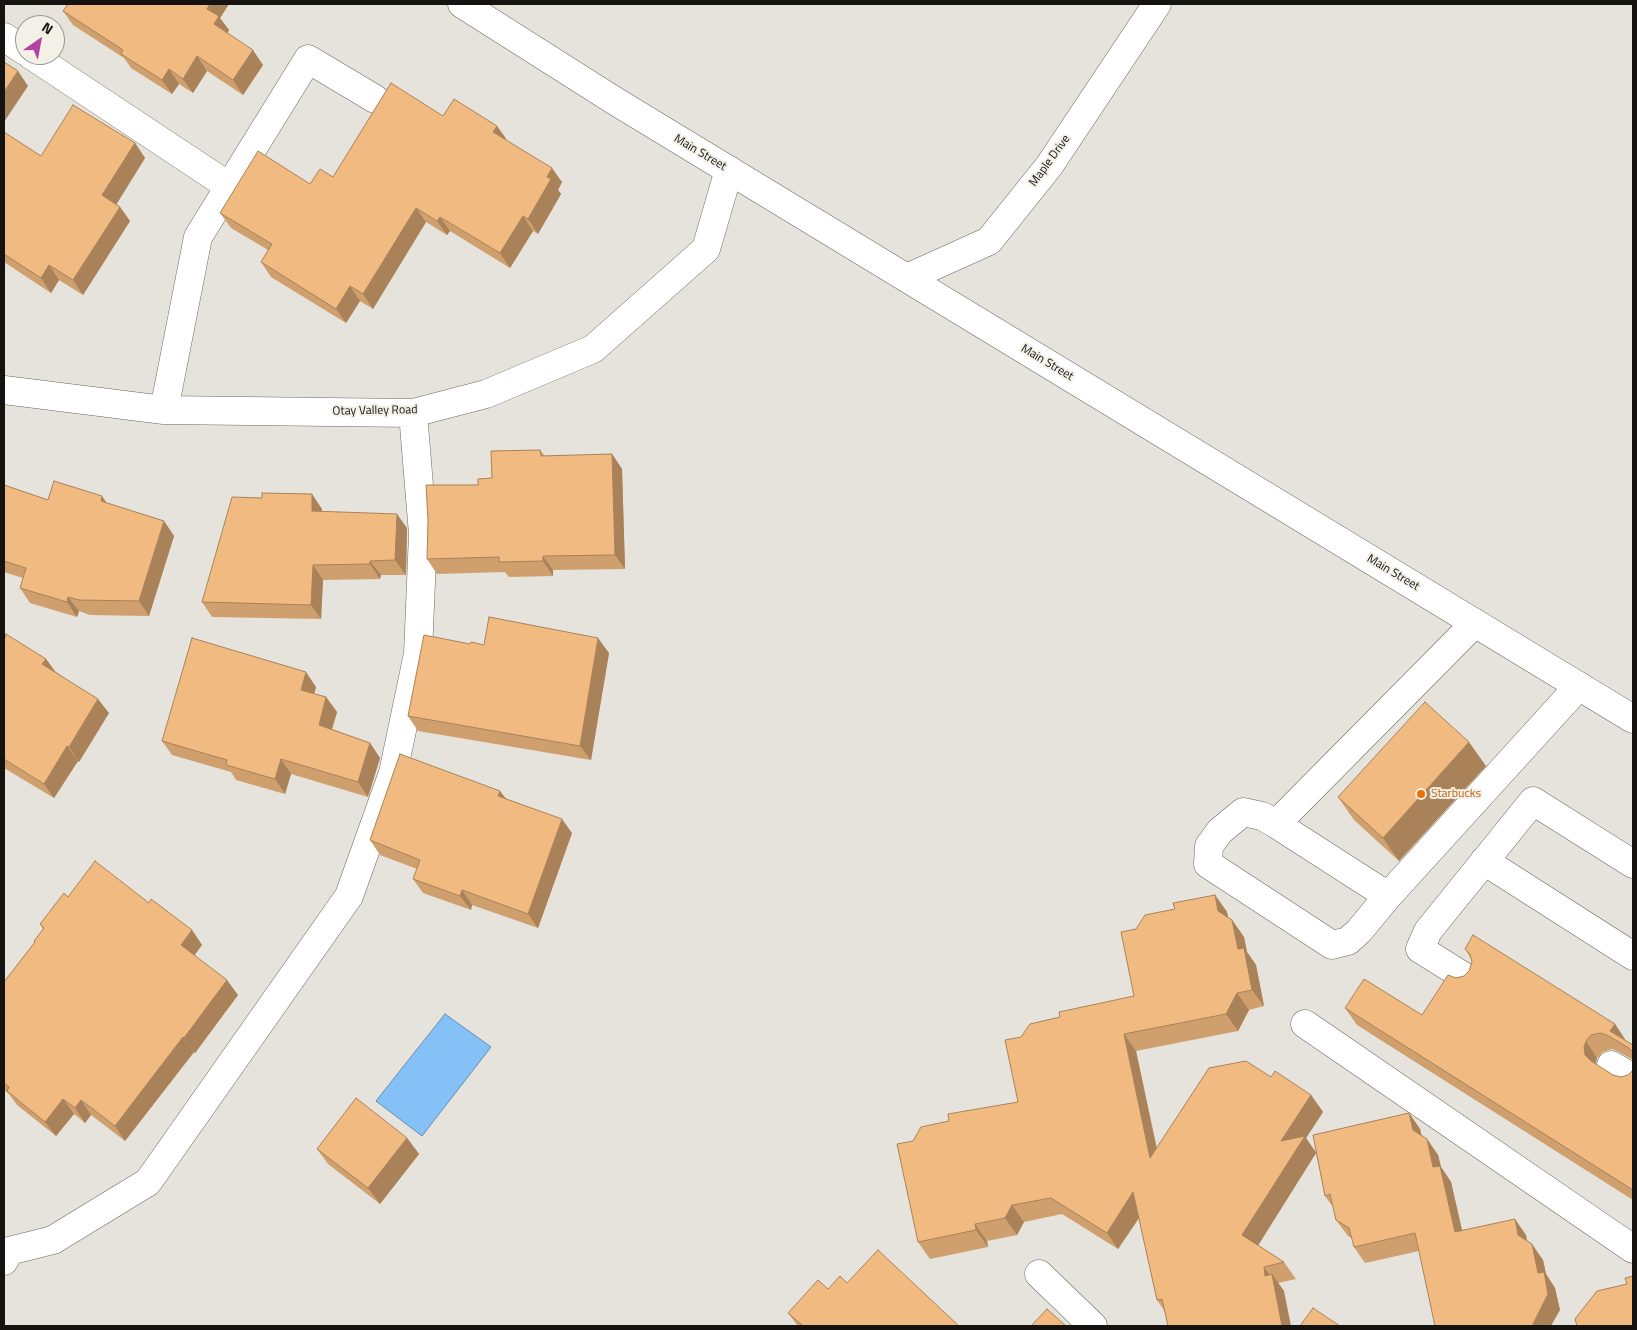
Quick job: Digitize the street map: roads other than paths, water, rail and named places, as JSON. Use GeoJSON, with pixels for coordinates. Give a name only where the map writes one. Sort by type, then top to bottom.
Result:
{"type":"FeatureCollection","features":[{"type":"Feature","properties":{"kind":"main road","name":"Main Street"},"geometry":{"type":"LineString","coordinates":[[462,4],[615,101],[1633,719]]}},
{"type":"Feature","properties":{"kind":"main road","name":"Maple Drive"},"geometry":{"type":"LineString","coordinates":[[907,278],[989,241],[1048,166],[1158,4]]}},
{"type":"Feature","properties":{"kind":"main road"},"geometry":{"type":"LineString","coordinates":[[4,37],[15,44]]}},
{"type":"Feature","properties":{"kind":"main road"},"geometry":{"type":"LineString","coordinates":[[164,410],[198,237],[308,59],[375,100]]}},
{"type":"Feature","properties":{"kind":"main road"},"geometry":{"type":"LineString","coordinates":[[46,65],[230,187]]}},
{"type":"Feature","properties":{"kind":"main road","name":"Otay Valley Road"},"geometry":{"type":"LineString","coordinates":[[4,390],[164,410],[413,413],[486,394],[593,349],[706,249],[729,170]]}},
{"type":"Feature","properties":{"kind":"main road"},"geometry":{"type":"LineString","coordinates":[[5,1254],[53,1240],[148,1182],[349,896],[393,773],[418,654],[423,534],[413,413]]}},
{"type":"Feature","properties":{"kind":"main road"},"geometry":{"type":"LineString","coordinates":[[1276,824],[1475,623]]}},
{"type":"Feature","properties":{"kind":"main road"},"geometry":{"type":"LineString","coordinates":[[1388,896],[1262,816],[1243,812],[1220,831],[1209,846],[1208,864],[1332,945],[1348,941],[1580,686]]}},
{"type":"Feature","properties":{"kind":"main road"},"geometry":{"type":"LineString","coordinates":[[1468,979],[1420,949],[1428,931],[1533,801],[1633,864]]}},
{"type":"Feature","properties":{"kind":"main road"},"geometry":{"type":"LineString","coordinates":[[1484,861],[1633,956]]}},
{"type":"Feature","properties":{"kind":"main road"},"geometry":{"type":"LineString","coordinates":[[1305,1024],[1633,1248]]}},
{"type":"Feature","properties":{"kind":"main road"},"geometry":{"type":"LineString","coordinates":[[1039,1274],[1093,1326]]}},
{"type":"Feature","properties":{"kind":"water"},"geometry":{"type":"Polygon","coordinates":[[[445,1014],[491,1047],[422,1136],[376,1101],[445,1014]]]}},
{"type":"Feature","properties":{"kind":"place","name":"Starbucks"},"geometry":{"type":"Point","coordinates":[1421,794]}}]}
